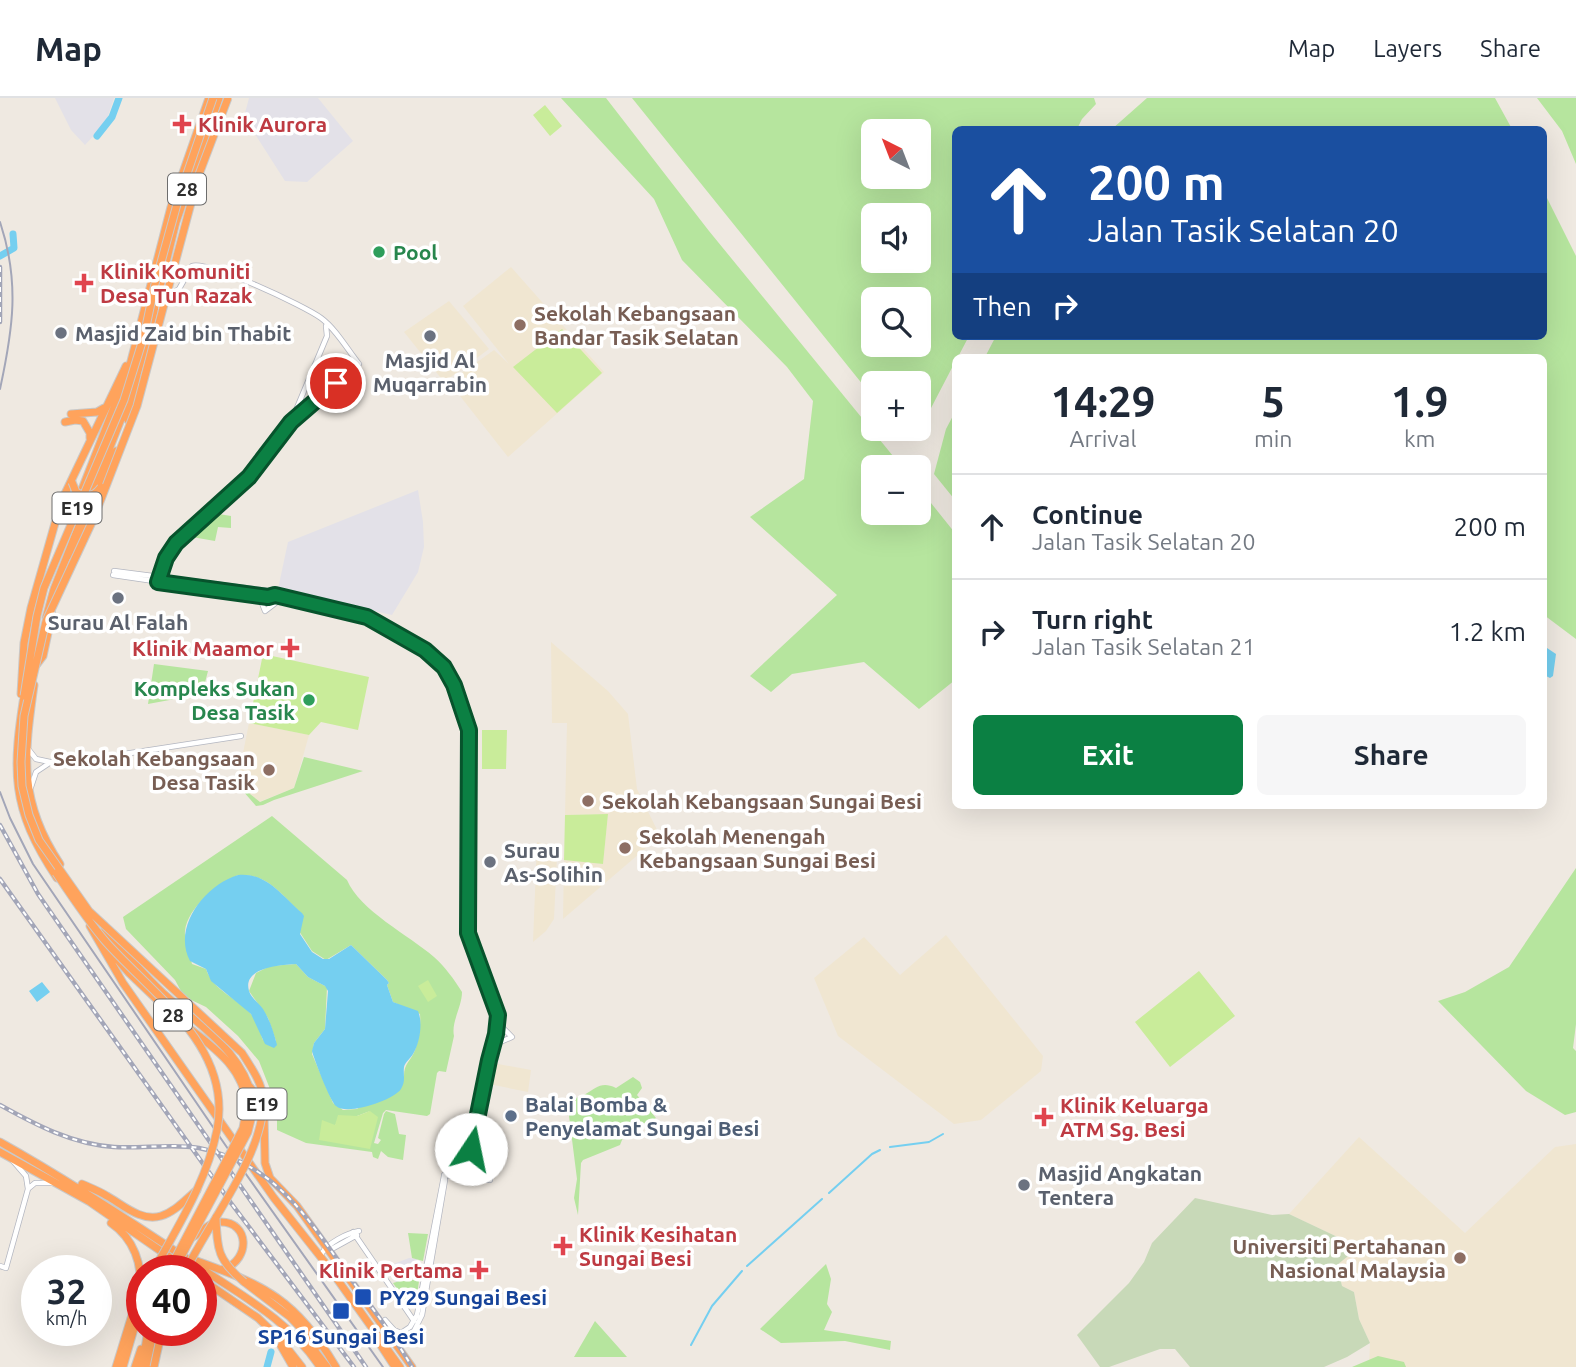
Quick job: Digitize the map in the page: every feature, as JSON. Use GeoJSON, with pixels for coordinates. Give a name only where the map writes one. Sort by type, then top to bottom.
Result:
{"type":"FeatureCollection","features":[{"type":"Feature","properties":{"kind":"highway","name":"28"},"geometry":{"type":"LineString","coordinates":[[177,1255],[243,1128],[251,1107],[241,1081],[227,1059],[129,973],[90,926],[40,851],[20,803],[16,752],[41,597],[134,353],[171,207],[211,98]]}},
{"type":"Feature","properties":{"kind":"highway","name":"E19"},"geometry":{"type":"LineString","coordinates":[[163,1255],[198,1189],[215,1138],[219,1112],[218,1088],[211,1064],[174,1011],[108,944],[84,915],[36,843],[24,817],[18,763],[21,715],[44,588],[127,390],[144,336],[178,197],[211,98]]}},
{"type":"Feature","properties":{"kind":"highway","name":"28"},"geometry":{"type":"LineString","coordinates":[[182,1255],[253,1121],[250,1087],[242,1070],[223,1044],[147,977],[95,915],[48,845],[30,800],[26,745],[47,612],[137,374],[176,222],[219,98]]}},
{"type":"Feature","properties":{"kind":"highway","name":"E19"},"geometry":{"type":"LineString","coordinates":[[195,1255],[252,1150],[263,1097],[257,1077],[242,1053],[89,911],[39,840],[22,786],[21,762],[24,716],[46,621],[93,520],[137,406],[198,177],[228,98]]}},
{"type":"Feature","properties":{"kind":"highway"},"geometry":{"type":"LineString","coordinates":[[23,702],[20,680],[24,643],[34,593],[61,507],[75,472],[134,353]]}},
{"type":"Feature","properties":{"kind":"highway"},"geometry":{"type":"LineString","coordinates":[[37,664],[43,656],[52,613],[68,568],[119,444],[138,388],[137,374]]}},
{"type":"Feature","properties":{"kind":"highway"},"geometry":{"type":"LineString","coordinates":[[71,414],[97,412],[106,407]]}},
{"type":"Feature","properties":{"kind":"highway"},"geometry":{"type":"LineString","coordinates":[[65,422],[83,421],[90,433],[90,442]]}},
{"type":"Feature","properties":{"kind":"highway"},"geometry":{"type":"LineString","coordinates":[[75,472],[72,482],[76,492],[85,496],[94,494],[101,487]]}},
{"type":"Feature","properties":{"kind":"highway"},"geometry":{"type":"LineString","coordinates":[[61,507],[73,499],[79,501],[86,507],[89,517]]}},
{"type":"Feature","properties":{"kind":"highway"},"geometry":{"type":"LineString","coordinates":[[90,926],[123,983],[274,1198],[322,1251],[393,1342],[401,1353],[403,1366]]}},
{"type":"Feature","properties":{"kind":"highway"},"geometry":{"type":"LineString","coordinates":[[250,1087],[260,1099],[265,1126],[265,1163],[270,1178],[297,1206],[327,1265],[403,1366]]}},
{"type":"Feature","properties":{"kind":"highway"},"geometry":{"type":"LineString","coordinates":[[0,1142],[56,1173],[182,1255]]}},
{"type":"Feature","properties":{"kind":"highway"},"geometry":{"type":"LineString","coordinates":[[0,1152],[58,1183],[165,1255]]}},
{"type":"Feature","properties":{"kind":"highway"},"geometry":{"type":"LineString","coordinates":[[56,1173],[150,1218],[162,1216],[172,1210],[198,1189]]}},
{"type":"Feature","properties":{"kind":"highway"},"geometry":{"type":"LineString","coordinates":[[96,1207],[130,1242],[140,1273],[139,1292],[121,1365]]}},
{"type":"Feature","properties":{"kind":"highway"},"geometry":{"type":"LineString","coordinates":[[216,1216],[217,1247],[231,1271],[298,1329],[327,1367]]}},
{"type":"Feature","properties":{"kind":"highway"},"geometry":{"type":"LineString","coordinates":[[191,1238],[209,1225],[224,1222],[234,1226],[240,1234],[244,1250],[235,1263],[222,1269]]}},
{"type":"Feature","properties":{"kind":"highway"},"geometry":{"type":"LineString","coordinates":[[322,1251],[321,1263],[369,1328],[378,1347],[403,1366]]}},
{"type":"Feature","properties":{"kind":"highway"},"geometry":{"type":"LineString","coordinates":[[217,1267],[256,1283],[298,1314],[313,1331],[335,1367]]}},
{"type":"Feature","properties":{"kind":"highway"},"geometry":{"type":"LineString","coordinates":[[217,1278],[276,1318],[304,1345],[320,1367]]}},
{"type":"Feature","properties":{"kind":"highway"},"geometry":{"type":"LineString","coordinates":[[244,1282],[290,1317],[313,1339],[335,1367]]}},
{"type":"Feature","properties":{"kind":"highway"},"geometry":{"type":"LineString","coordinates":[[217,1290],[255,1315],[280,1339],[302,1367]]}},
{"type":"Feature","properties":{"kind":"highway"},"geometry":{"type":"LineString","coordinates":[[280,1339],[282,1349],[293,1366]]}},
{"type":"Feature","properties":{"kind":"highway"},"geometry":{"type":"LineString","coordinates":[[121,1365],[127,1346]]}},
{"type":"Feature","properties":{"kind":"highway"},"geometry":{"type":"LineString","coordinates":[[135,1367],[145,1346]]}},
{"type":"Feature","properties":{"kind":"highway"},"geometry":{"type":"LineString","coordinates":[[142,1367],[147,1346]]}},
{"type":"Feature","properties":{"kind":"highway"},"geometry":{"type":"LineString","coordinates":[[147,1367],[149,1346]]}},
{"type":"Feature","properties":{"kind":"highway"},"geometry":{"type":"LineString","coordinates":[[155,1367],[156,1346]]}},
{"type":"Feature","properties":{"kind":"highway"},"geometry":{"type":"LineString","coordinates":[[155,1367],[159,1346]]}},
{"type":"Feature","properties":{"kind":"street"},"geometry":{"type":"LineString","coordinates":[[154,315],[162,301],[179,289],[192,266],[202,265],[228,273],[297,304],[325,322],[359,364],[291,422],[257,468],[176,543],[166,558],[158,579]]}},
{"type":"Feature","properties":{"kind":"street"},"geometry":{"type":"LineString","coordinates":[[161,281],[171,294]]}},
{"type":"Feature","properties":{"kind":"street"},"geometry":{"type":"LineString","coordinates":[[291,422],[327,336],[325,322]]}},
{"type":"Feature","properties":{"kind":"street"},"geometry":{"type":"LineString","coordinates":[[113,573],[269,591],[275,595]]}},
{"type":"Feature","properties":{"kind":"street"},"geometry":{"type":"LineString","coordinates":[[158,579],[259,596],[275,595],[367,617],[425,650],[440,662],[449,674],[469,730],[468,933],[498,1015],[506,1033],[512,1037],[498,1043],[491,1050]]}},
{"type":"Feature","properties":{"kind":"street"},"geometry":{"type":"LineString","coordinates":[[259,596],[265,612],[283,597]]}},
{"type":"Feature","properties":{"kind":"street"},"geometry":{"type":"LineString","coordinates":[[59,761],[111,756],[240,736]]}},
{"type":"Feature","properties":{"kind":"street"},"geometry":{"type":"LineString","coordinates":[[26,745],[36,759],[51,762],[33,777],[30,800]]}},
{"type":"Feature","properties":{"kind":"street"},"geometry":{"type":"LineString","coordinates":[[478,1178],[469,1174],[468,1165],[498,1015]]}},
{"type":"Feature","properties":{"kind":"street"},"geometry":{"type":"LineString","coordinates":[[3,1267],[28,1189],[26,1177],[9,1157]]}},
{"type":"Feature","properties":{"kind":"street"},"geometry":{"type":"LineString","coordinates":[[456,1176],[464,1172],[468,1165]]}},
{"type":"Feature","properties":{"kind":"street"},"geometry":{"type":"LineString","coordinates":[[444,1175],[490,1180]]}},
{"type":"Feature","properties":{"kind":"street"},"geometry":{"type":"LineString","coordinates":[[393,1342],[385,1320],[399,1333],[422,1317],[446,1180],[444,1175]]}},
{"type":"Feature","properties":{"kind":"street"},"geometry":{"type":"LineString","coordinates":[[401,1353],[401,1342],[416,1322],[444,1175]]}},
{"type":"Feature","properties":{"kind":"street"},"geometry":{"type":"LineString","coordinates":[[28,1189],[35,1183],[58,1183]]}},
{"type":"Feature","properties":{"kind":"street"},"geometry":{"type":"LineString","coordinates":[[322,1251],[354,1234],[416,1322]]}},
{"type":"Feature","properties":{"kind":"shaded area"},"geometry":{"type":"Polygon","coordinates":[[[55,98],[114,98],[106,122],[85,145],[71,130],[55,98]]]}},
{"type":"Feature","properties":{"kind":"shaded area"},"geometry":{"type":"Polygon","coordinates":[[[249,98],[318,98],[353,141],[307,182],[285,181],[244,117],[249,98]]]}},
{"type":"Feature","properties":{"kind":"shaded area","name":"Sekolah Kebangsaan Bandar Tasik Selatan"},"geometry":{"type":"Polygon","coordinates":[[[511,267],[604,372],[508,457],[449,382],[494,350],[509,364],[463,306],[511,267]]]}},
{"type":"Feature","properties":{"kind":"shaded area"},"geometry":{"type":"Polygon","coordinates":[[[449,301],[489,349],[444,382],[404,332],[449,301]]]}},
{"type":"Feature","properties":{"kind":"shaded area"},"geometry":{"type":"Polygon","coordinates":[[[418,490],[424,547],[418,572],[392,615],[278,589],[288,542],[418,490]]]}},
{"type":"Feature","properties":{"kind":"shaded area"},"geometry":{"type":"Polygon","coordinates":[[[551,642],[608,691],[628,714],[637,789],[660,836],[563,919],[564,860],[603,864],[608,814],[565,815],[567,723],[552,723],[551,642]]]}},
{"type":"Feature","properties":{"kind":"shaded area","name":"Sekolah Kebangsaan Desa Tasik"},"geometry":{"type":"Polygon","coordinates":[[[249,723],[309,735],[294,788],[259,802],[237,783],[249,723]]]}},
{"type":"Feature","properties":{"kind":"shaded area"},"geometry":{"type":"Polygon","coordinates":[[[537,842],[550,845],[557,856],[554,919],[546,931],[533,942],[537,842]]]}},
{"type":"Feature","properties":{"kind":"shaded area"},"geometry":{"type":"Polygon","coordinates":[[[946,935],[1043,1056],[1041,1071],[981,1120],[954,1124],[838,1036],[814,978],[864,937],[900,975],[946,935]]]}},
{"type":"Feature","properties":{"kind":"shaded area"},"geometry":{"type":"Polygon","coordinates":[[[493,1063],[531,1070],[528,1092],[489,1084],[493,1063]]]}},
{"type":"Feature","properties":{"kind":"shaded area","name":"Universiti Pertahanan Nasional Malaysia"},"geometry":{"type":"Polygon","coordinates":[[[1359,1137],[1465,1233],[1555,1147],[1576,1144],[1576,1367],[1369,1367],[1370,1343],[1359,1319],[1354,1292],[1342,1286],[1337,1265],[1353,1251],[1346,1241],[1289,1214],[1359,1137]]]}},
{"type":"Feature","properties":{"kind":"shaded area"},"geometry":{"type":"Polygon","coordinates":[[[409,1258],[417,1259],[416,1265],[407,1263],[404,1280],[396,1282],[386,1267],[409,1258]]]}},
{"type":"Feature","properties":{"kind":"green space"},"geometry":{"type":"Polygon","coordinates":[[[561,98],[606,98],[709,231],[861,417],[861,441],[881,441],[892,455],[861,455],[861,525],[931,525],[931,503],[952,529],[952,682],[919,709],[864,662],[792,674],[771,692],[750,676],[837,595],[750,517],[804,479],[813,401],[787,367],[682,260],[654,199],[561,98]]]}},
{"type":"Feature","properties":{"kind":"green space"},"geometry":{"type":"Polygon","coordinates":[[[632,98],[1094,98],[1096,104],[1078,126],[952,126],[952,340],[967,340],[960,354],[952,354],[952,368],[931,408],[931,371],[861,371],[861,382],[632,98]]]}},
{"type":"Feature","properties":{"kind":"green space"},"geometry":{"type":"Polygon","coordinates":[[[1147,98],[1495,98],[1510,126],[1115,126],[1147,98]]]}},
{"type":"Feature","properties":{"kind":"green space"},"geometry":{"type":"Polygon","coordinates":[[[1537,98],[1576,98],[1576,164],[1562,131],[1537,98]]]}},
{"type":"Feature","properties":{"kind":"green space"},"geometry":{"type":"Polygon","coordinates":[[[545,105],[562,126],[550,136],[533,115],[545,105]]]}},
{"type":"Feature","properties":{"kind":"green space"},"geometry":{"type":"Polygon","coordinates":[[[1547,198],[1576,256],[1576,639],[1547,617],[1547,354],[987,354],[994,340],[1547,340],[1547,198]]]}},
{"type":"Feature","properties":{"kind":"green space"},"geometry":{"type":"Polygon","coordinates":[[[562,329],[602,373],[557,413],[513,367],[562,329]]]}},
{"type":"Feature","properties":{"kind":"green space"},"geometry":{"type":"Polygon","coordinates":[[[952,418],[952,496],[934,474],[946,429],[952,418]]]}},
{"type":"Feature","properties":{"kind":"green space"},"geometry":{"type":"Polygon","coordinates":[[[219,514],[231,516],[231,528],[218,527],[215,541],[192,537],[219,514]]]}},
{"type":"Feature","properties":{"kind":"green space","name":"Kompleks Sukan Desa Tasik"},"geometry":{"type":"Polygon","coordinates":[[[263,654],[369,677],[358,730],[321,722],[309,735],[249,723],[263,654]]]}},
{"type":"Feature","properties":{"kind":"green space"},"geometry":{"type":"Polygon","coordinates":[[[154,664],[208,671],[202,694],[148,704],[154,664]]]}},
{"type":"Feature","properties":{"kind":"green space"},"geometry":{"type":"Polygon","coordinates":[[[482,730],[507,730],[506,769],[482,769],[482,730]]]}},
{"type":"Feature","properties":{"kind":"green space"},"geometry":{"type":"Polygon","coordinates":[[[304,757],[363,771],[256,806],[236,783],[260,802],[294,788],[304,757]]]}},
{"type":"Feature","properties":{"kind":"green space"},"geometry":{"type":"Polygon","coordinates":[[[608,814],[603,864],[564,860],[565,815],[608,814]]]}},
{"type":"Feature","properties":{"kind":"green space"},"geometry":{"type":"Polygon","coordinates":[[[272,816],[347,880],[353,891],[374,912],[438,961],[462,992],[446,1072],[437,1073],[430,1114],[427,1116],[386,1110],[383,1113],[374,1143],[378,1144],[381,1140],[378,1138],[386,1111],[395,1114],[399,1134],[406,1135],[403,1160],[388,1157],[381,1151],[378,1159],[373,1157],[372,1152],[306,1143],[277,1130],[277,1107],[259,1061],[238,1036],[206,1007],[182,993],[175,980],[126,929],[123,917],[272,816]],[[238,875],[205,897],[187,922],[185,935],[192,964],[206,969],[209,977],[220,989],[252,1015],[263,1040],[276,1041],[268,1018],[249,991],[256,973],[270,966],[296,964],[308,977],[327,987],[325,1029],[314,1043],[312,1054],[333,1103],[343,1110],[357,1109],[404,1076],[418,1041],[420,1014],[393,1002],[387,980],[351,945],[326,960],[312,951],[299,931],[303,915],[267,882],[249,875],[238,875]],[[370,1111],[357,1116],[344,1116],[320,1140],[370,1111]]]}},
{"type":"Feature","properties":{"kind":"green space"},"geometry":{"type":"Polygon","coordinates":[[[1576,868],[1576,1024],[1573,1048],[1576,1051],[1576,1112],[1565,1115],[1526,1091],[1438,1001],[1465,992],[1509,967],[1576,868]]]}},
{"type":"Feature","properties":{"kind":"green space"},"geometry":{"type":"Polygon","coordinates":[[[1199,971],[1235,1016],[1170,1067],[1135,1022],[1199,971]]]}},
{"type":"Feature","properties":{"kind":"green space"},"geometry":{"type":"Polygon","coordinates":[[[428,980],[437,996],[428,1002],[418,986],[428,980]]]}},
{"type":"Feature","properties":{"kind":"green space"},"geometry":{"type":"Polygon","coordinates":[[[633,1077],[640,1082],[642,1088],[637,1095],[656,1118],[647,1123],[628,1125],[620,1145],[583,1160],[578,1215],[574,1198],[577,1179],[567,1100],[603,1085],[616,1088],[633,1077]]]}},
{"type":"Feature","properties":{"kind":"green space"},"geometry":{"type":"Polygon","coordinates":[[[370,1111],[378,1117],[370,1149],[319,1140],[322,1120],[335,1125],[338,1115],[357,1116],[370,1111]]]}},
{"type":"Feature","properties":{"kind":"green space"},"geometry":{"type":"Polygon","coordinates":[[[1195,1198],[1272,1215],[1289,1214],[1346,1241],[1353,1252],[1337,1265],[1342,1286],[1354,1292],[1359,1319],[1370,1343],[1324,1367],[1190,1367],[1175,1349],[1160,1349],[1109,1367],[1100,1367],[1077,1335],[1129,1283],[1144,1262],[1152,1243],[1195,1198]]]}},
{"type":"Feature","properties":{"kind":"green space"},"geometry":{"type":"Polygon","coordinates":[[[408,1233],[428,1234],[423,1261],[412,1258],[408,1233]]]}},
{"type":"Feature","properties":{"kind":"green space"},"geometry":{"type":"Polygon","coordinates":[[[826,1264],[831,1279],[827,1304],[832,1312],[824,1330],[891,1341],[890,1350],[845,1341],[781,1343],[760,1329],[826,1264]]]}},
{"type":"Feature","properties":{"kind":"green space"},"geometry":{"type":"Polygon","coordinates":[[[407,1279],[419,1281],[416,1302],[408,1305],[393,1283],[407,1279]]]}},
{"type":"Feature","properties":{"kind":"green space"},"geometry":{"type":"Polygon","coordinates":[[[595,1321],[627,1357],[574,1357],[595,1321]]]}},
{"type":"Feature","properties":{"kind":"green space"},"geometry":{"type":"Polygon","coordinates":[[[1378,1356],[1404,1362],[1406,1367],[1352,1367],[1378,1356]]]}},
{"type":"Feature","properties":{"kind":"water"},"geometry":{"type":"Polygon","coordinates":[[[1547,648],[1556,654],[1553,676],[1547,676],[1547,648]]]}},
{"type":"Feature","properties":{"kind":"water"},"geometry":{"type":"Polygon","coordinates":[[[238,875],[266,881],[302,913],[304,916],[300,934],[312,952],[323,959],[329,959],[351,945],[387,980],[393,1002],[418,1011],[419,1038],[405,1065],[403,1083],[397,1093],[360,1108],[342,1109],[333,1103],[312,1051],[314,1043],[325,1029],[328,991],[325,986],[308,977],[296,964],[264,969],[251,977],[248,983],[250,994],[270,1022],[277,1045],[274,1048],[265,1044],[251,1014],[211,981],[206,969],[190,961],[185,935],[195,909],[214,888],[238,875]]]}},
{"type":"Feature","properties":{"kind":"water"},"geometry":{"type":"Polygon","coordinates":[[[42,982],[50,992],[37,1002],[29,991],[42,982]]]}},
{"type":"Feature","properties":{"kind":"waterway"},"geometry":{"type":"LineString","coordinates":[[97,136],[112,117],[119,98]]}},
{"type":"Feature","properties":{"kind":"waterway"},"geometry":{"type":"LineString","coordinates":[[0,256],[14,248],[13,234]]}},
{"type":"Feature","properties":{"kind":"waterway"},"geometry":{"type":"LineString","coordinates":[[890,1147],[929,1142],[943,1134]]}},
{"type":"Feature","properties":{"kind":"waterway"},"geometry":{"type":"LineString","coordinates":[[829,1193],[880,1150]]}},
{"type":"Feature","properties":{"kind":"waterway"},"geometry":{"type":"LineString","coordinates":[[747,1266],[822,1199]]}},
{"type":"Feature","properties":{"kind":"waterway"},"geometry":{"type":"LineString","coordinates":[[691,1345],[712,1306],[742,1271]]}},
{"type":"Feature","properties":{"kind":"waterway"},"geometry":{"type":"LineString","coordinates":[[267,1367],[271,1352]]}},
{"type":"Feature","properties":{"kind":"tram line"},"geometry":{"type":"LineString","coordinates":[[0,222],[12,285],[11,326],[0,389]]}},
{"type":"Feature","properties":{"kind":"tram line"},"geometry":{"type":"LineString","coordinates":[[0,792],[33,864],[226,1146],[383,1367]]}},
{"type":"Feature","properties":{"kind":"railway"},"geometry":{"type":"LineString","coordinates":[[0,267],[0,322]]}},
{"type":"Feature","properties":{"kind":"railway"},"geometry":{"type":"LineString","coordinates":[[0,825],[38,894],[366,1367]]}},
{"type":"Feature","properties":{"kind":"railway"},"geometry":{"type":"LineString","coordinates":[[0,879],[231,1203],[354,1367]]}},
{"type":"Feature","properties":{"kind":"railway"},"geometry":{"type":"LineString","coordinates":[[0,1105],[69,1138],[114,1147],[199,1148],[226,1156],[270,1180],[305,1216],[383,1322],[412,1367]]}},
{"type":"Feature","properties":{"kind":"place","name":"Klinik Aurora"},"geometry":{"type":"Point","coordinates":[182,124]}},
{"type":"Feature","properties":{"kind":"place","name":"Pool"},"geometry":{"type":"Point","coordinates":[379,252]}},
{"type":"Feature","properties":{"kind":"place","name":"Klinik Komuniti Desa Tun Razak"},"geometry":{"type":"Point","coordinates":[84,283]}},
{"type":"Feature","properties":{"kind":"place","name":"Sekolah Kebangsaan Bandar Tasik Selatan"},"geometry":{"type":"Point","coordinates":[520,325]}},
{"type":"Feature","properties":{"kind":"place","name":"Masjid Zaid bin Thabit"},"geometry":{"type":"Point","coordinates":[61,333]}},
{"type":"Feature","properties":{"kind":"place","name":"Masjid Al Muqarrabin"},"geometry":{"type":"Point","coordinates":[430,336]}},
{"type":"Feature","properties":{"kind":"place","name":"Surau Al Falah"},"geometry":{"type":"Point","coordinates":[118,598]}},
{"type":"Feature","properties":{"kind":"place","name":"Klinik Maamor"},"geometry":{"type":"Point","coordinates":[290,648]}},
{"type":"Feature","properties":{"kind":"place","name":"Kompleks Sukan Desa Tasik"},"geometry":{"type":"Point","coordinates":[309,700]}},
{"type":"Feature","properties":{"kind":"place","name":"Sekolah Kebangsaan Desa Tasik"},"geometry":{"type":"Point","coordinates":[269,770]}},
{"type":"Feature","properties":{"kind":"place","name":"Sekolah Kebangsaan Sungai Besi"},"geometry":{"type":"Point","coordinates":[588,801]}},
{"type":"Feature","properties":{"kind":"place","name":"Sekolah Menengah Kebangsaan Sungai Besi"},"geometry":{"type":"Point","coordinates":[625,848]}},
{"type":"Feature","properties":{"kind":"place","name":"Surau As-Solihin"},"geometry":{"type":"Point","coordinates":[490,862]}},
{"type":"Feature","properties":{"kind":"place","name":"Balai Bomba & Penyelamat Sungai Besi"},"geometry":{"type":"Point","coordinates":[511,1116]}},
{"type":"Feature","properties":{"kind":"place","name":"Klinik Keluarga ATM Sg. Besi"},"geometry":{"type":"Point","coordinates":[1044,1117]}},
{"type":"Feature","properties":{"kind":"place","name":"Masjid Angkatan Tentera"},"geometry":{"type":"Point","coordinates":[1024,1185]}},
{"type":"Feature","properties":{"kind":"place","name":"Klinik Kesihatan Sungai Besi"},"geometry":{"type":"Point","coordinates":[563,1246]}},
{"type":"Feature","properties":{"kind":"place","name":"Universiti Pertahanan Nasional Malaysia"},"geometry":{"type":"Point","coordinates":[1460,1258]}},
{"type":"Feature","properties":{"kind":"place","name":"Klinik Pertama"},"geometry":{"type":"Point","coordinates":[479,1270]}},
{"type":"Feature","properties":{"kind":"place","name":"PY29 Sungai Besi"},"geometry":{"type":"Point","coordinates":[363,1297]}},
{"type":"Feature","properties":{"kind":"place","name":"SP16 Sungai Besi"},"geometry":{"type":"Point","coordinates":[341,1311]}},
{"type":"Feature","properties":{"kind":"route"},"geometry":{"type":"LineString","coordinates":[[336,383],[291,422],[249,477],[176,543],[166,558],[158,582],[268,597],[275,595],[367,617],[425,650],[440,662],[449,674],[469,730],[468,933],[498,1015],[471,1149]]}}]}
